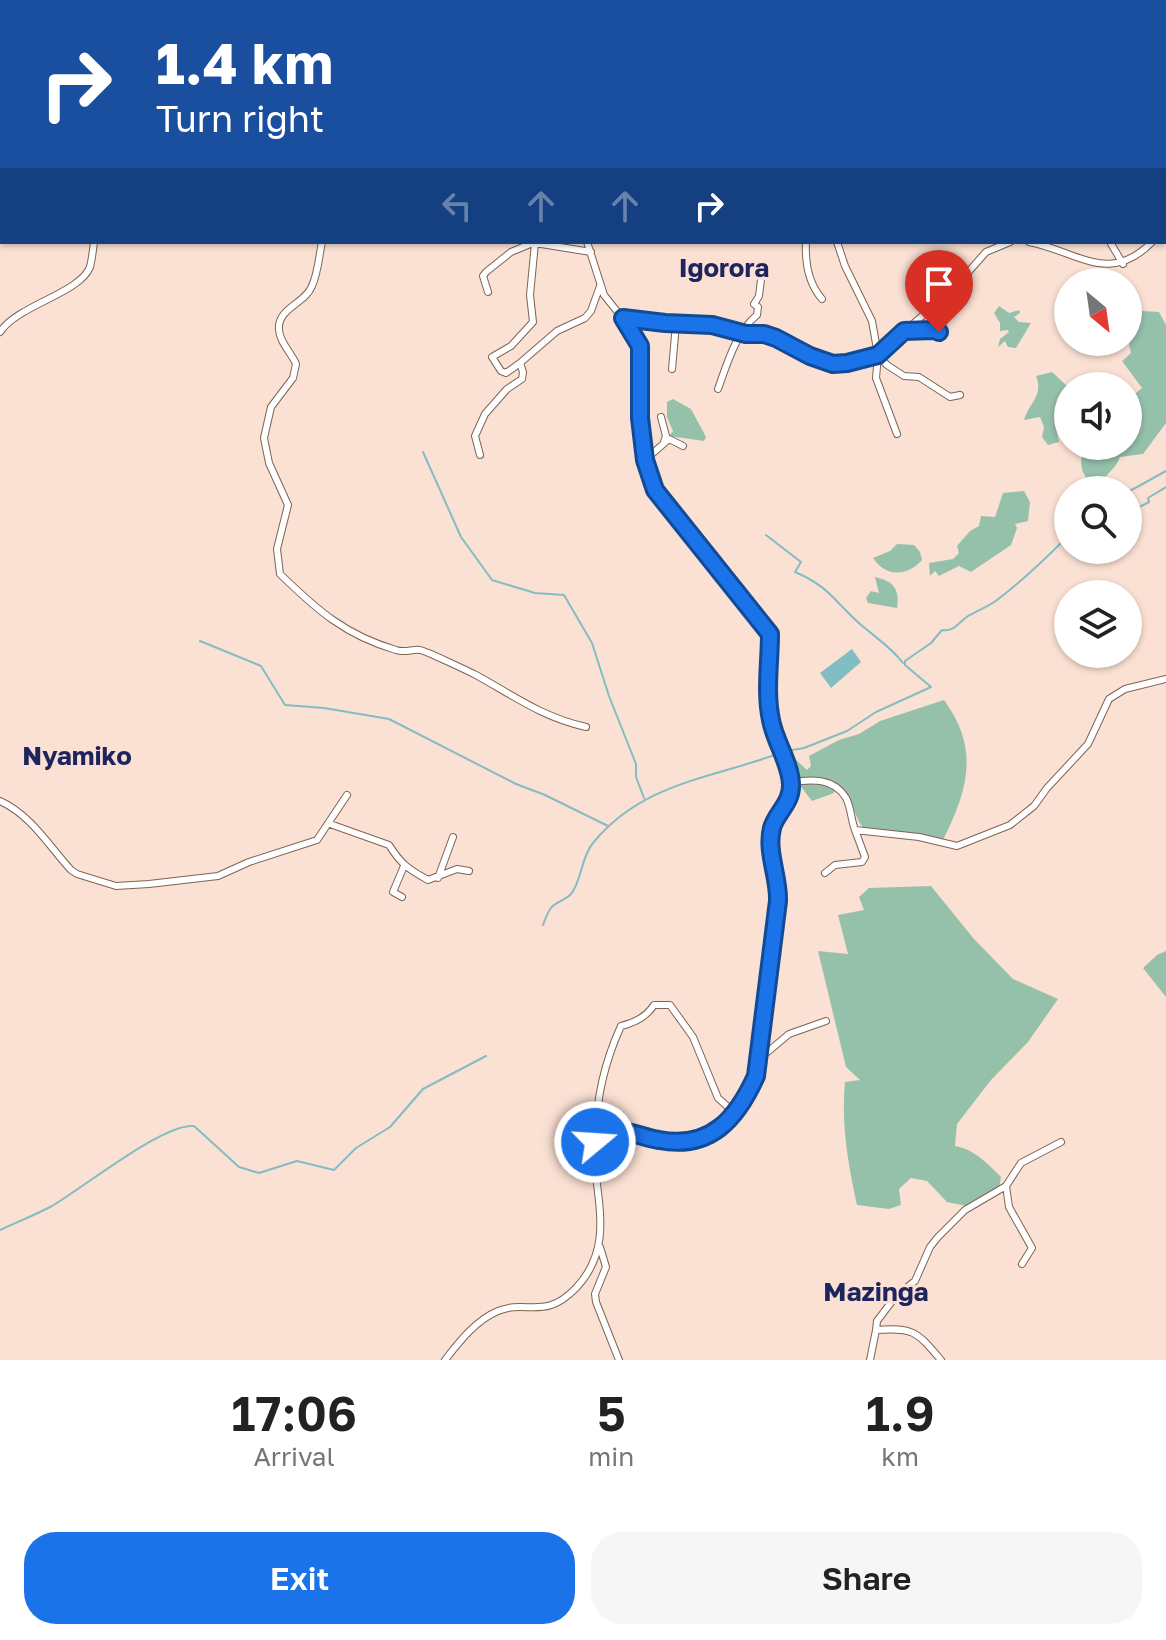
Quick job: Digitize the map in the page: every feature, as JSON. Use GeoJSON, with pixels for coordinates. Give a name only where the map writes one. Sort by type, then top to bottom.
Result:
{"type":"FeatureCollection","features":[{"type":"Feature","properties":{"kind":"street"},"geometry":{"type":"LineString","coordinates":[[0,332],[32,307],[81,280],[89,268],[94,244]]}},
{"type":"Feature","properties":{"kind":"street"},"geometry":{"type":"LineString","coordinates":[[322,244],[312,286],[306,296],[283,313],[278,326],[280,338],[294,359],[296,371],[271,407],[264,438],[269,463],[288,505],[277,549],[280,574],[324,615],[344,628],[401,652],[423,650],[474,674],[529,706],[586,727]]}},
{"type":"Feature","properties":{"kind":"street"},"geometry":{"type":"LineString","coordinates":[[488,292],[483,276],[486,272],[511,252],[530,244]]}},
{"type":"Feature","properties":{"kind":"street"},"geometry":{"type":"LineString","coordinates":[[535,244],[530,295],[533,322],[511,346],[492,357],[501,371],[506,373],[557,331],[585,318],[591,311],[601,281]]}},
{"type":"Feature","properties":{"kind":"street"},"geometry":{"type":"LineString","coordinates":[[546,244],[591,252]]}},
{"type":"Feature","properties":{"kind":"street"},"geometry":{"type":"LineString","coordinates":[[588,244],[604,295],[640,346],[640,418],[645,460],[655,490],[770,634],[768,686],[771,720],[792,782],[790,796],[773,825],[771,836],[773,862],[779,881],[778,901],[756,1076],[735,1113],[725,1125],[710,1134],[678,1142],[659,1141],[618,1129],[603,1131],[596,1137]]}},
{"type":"Feature","properties":{"kind":"street"},"geometry":{"type":"LineString","coordinates":[[806,244],[814,291],[822,299]]}},
{"type":"Feature","properties":{"kind":"street"},"geometry":{"type":"LineString","coordinates":[[838,244],[872,321],[878,355],[876,378],[897,434]]}},
{"type":"Feature","properties":{"kind":"street"},"geometry":{"type":"LineString","coordinates":[[623,318],[712,325],[771,336],[828,363],[847,363],[878,355],[955,287],[986,252],[1005,244]]}},
{"type":"Feature","properties":{"kind":"street"},"geometry":{"type":"LineString","coordinates":[[1035,244],[1095,263],[1123,264],[1150,244]]}},
{"type":"Feature","properties":{"kind":"street"},"geometry":{"type":"LineString","coordinates":[[1111,244],[1123,264]]}},
{"type":"Feature","properties":{"kind":"street"},"geometry":{"type":"LineString","coordinates":[[718,389],[730,356],[757,315],[758,307],[754,304],[759,296],[762,271]]}},
{"type":"Feature","properties":{"kind":"street"},"geometry":{"type":"LineString","coordinates":[[712,325],[714,314]]}},
{"type":"Feature","properties":{"kind":"street"},"geometry":{"type":"LineString","coordinates":[[672,369],[676,324]]}},
{"type":"Feature","properties":{"kind":"street"},"geometry":{"type":"LineString","coordinates":[[904,331],[934,330],[940,333]]}},
{"type":"Feature","properties":{"kind":"street"},"geometry":{"type":"LineString","coordinates":[[878,355],[904,376],[919,377],[950,397],[960,395]]}},
{"type":"Feature","properties":{"kind":"street"},"geometry":{"type":"LineString","coordinates":[[480,455],[475,436],[493,403],[522,379],[520,363]]}},
{"type":"Feature","properties":{"kind":"street"},"geometry":{"type":"LineString","coordinates":[[661,417],[666,436],[664,442]]}},
{"type":"Feature","properties":{"kind":"street"},"geometry":{"type":"LineString","coordinates":[[645,460],[669,439],[683,446]]}},
{"type":"Feature","properties":{"kind":"street"},"geometry":{"type":"LineString","coordinates":[[855,830],[919,837],[957,846],[1010,825],[1034,806],[1088,744],[1109,699],[1125,689],[1166,679]]}},
{"type":"Feature","properties":{"kind":"street"},"geometry":{"type":"LineString","coordinates":[[792,782],[813,779],[838,789],[847,800],[865,857],[862,862],[835,865],[825,873]]}},
{"type":"Feature","properties":{"kind":"street"},"geometry":{"type":"LineString","coordinates":[[0,801],[27,819],[71,870],[116,886],[218,876],[249,862],[317,840],[347,795]]}},
{"type":"Feature","properties":{"kind":"street"},"geometry":{"type":"LineString","coordinates":[[330,824],[389,845],[404,866],[428,880],[457,869],[469,871]]}},
{"type":"Feature","properties":{"kind":"street"},"geometry":{"type":"LineString","coordinates":[[438,878],[453,837]]}},
{"type":"Feature","properties":{"kind":"street"},"geometry":{"type":"LineString","coordinates":[[402,897],[393,892],[404,866]]}},
{"type":"Feature","properties":{"kind":"street"},"geometry":{"type":"LineString","coordinates":[[619,1360],[596,1302],[595,1294],[606,1267],[600,1246],[593,1155],[602,1080],[621,1026],[637,1020],[654,1005],[670,1005],[693,1037],[718,1098],[735,1113]]}},
{"type":"Feature","properties":{"kind":"street"},"geometry":{"type":"LineString","coordinates":[[758,1060],[789,1034],[826,1021]]}},
{"type":"Feature","properties":{"kind":"street"},"geometry":{"type":"LineString","coordinates":[[870,1360],[877,1321],[896,1296],[915,1281],[938,1237],[965,1210],[1006,1186],[1021,1163],[1061,1142]]}},
{"type":"Feature","properties":{"kind":"street"},"geometry":{"type":"LineString","coordinates":[[1006,1186],[1009,1207],[1032,1248],[1022,1264]]}},
{"type":"Feature","properties":{"kind":"street"},"geometry":{"type":"LineString","coordinates":[[445,1360],[469,1333],[501,1310],[551,1306],[564,1298],[589,1269],[600,1246]]}},
{"type":"Feature","properties":{"kind":"street"},"geometry":{"type":"LineString","coordinates":[[876,1330],[897,1328],[918,1333],[941,1360]]}},
{"type":"Feature","properties":{"kind":"green space"},"geometry":{"type":"Polygon","coordinates":[[[999,306],[1009,313],[1019,310],[1020,313],[1014,317],[1019,322],[1031,323],[1016,348],[1008,347],[1005,341],[998,347],[1000,339],[1009,332],[1000,331],[1000,323],[994,313],[999,306]]]}},
{"type":"Feature","properties":{"kind":"green space"},"geometry":{"type":"Polygon","coordinates":[[[1142,311],[1159,312],[1166,325],[1166,423],[1143,454],[1142,372],[1130,372],[1122,361],[1128,356],[1142,356],[1142,311]]]}},
{"type":"Feature","properties":{"kind":"green space"},"geometry":{"type":"Polygon","coordinates":[[[1054,374],[1054,443],[1048,445],[1042,437],[1044,427],[1040,417],[1024,420],[1037,394],[1036,376],[1054,374]]]}},
{"type":"Feature","properties":{"kind":"green space"},"geometry":{"type":"Polygon","coordinates":[[[673,399],[691,409],[706,437],[704,441],[669,436],[673,431],[667,417],[667,402],[673,399]]]}},
{"type":"Feature","properties":{"kind":"green space"},"geometry":{"type":"Polygon","coordinates":[[[1081,460],[1118,460],[1106,476],[1086,476],[1081,460]]]}},
{"type":"Feature","properties":{"kind":"green space"},"geometry":{"type":"Polygon","coordinates":[[[1024,491],[1030,502],[1028,521],[1015,524],[1017,528],[1011,545],[971,572],[959,566],[939,576],[935,571],[930,576],[929,563],[953,559],[959,553],[957,546],[979,526],[981,516],[995,517],[1003,493],[1024,491]]]}},
{"type":"Feature","properties":{"kind":"green space"},"geometry":{"type":"Polygon","coordinates":[[[897,544],[914,545],[922,560],[904,572],[884,569],[873,558],[890,551],[897,544]]]}},
{"type":"Feature","properties":{"kind":"green space"},"geometry":{"type":"Polygon","coordinates":[[[875,577],[894,586],[897,608],[868,603],[866,598],[871,591],[879,593],[875,577]]]}},
{"type":"Feature","properties":{"kind":"green space"},"geometry":{"type":"Polygon","coordinates":[[[944,700],[963,736],[966,770],[959,804],[943,840],[863,828],[848,798],[835,783],[834,793],[812,801],[792,775],[790,758],[807,770],[811,766],[809,756],[839,740],[859,734],[880,721],[944,700]]]}},
{"type":"Feature","properties":{"kind":"green space"},"geometry":{"type":"Polygon","coordinates":[[[931,886],[974,939],[1013,979],[1058,999],[1028,1042],[991,1080],[957,1124],[955,1146],[986,1162],[1001,1177],[999,1190],[977,1208],[947,1202],[927,1181],[911,1178],[899,1189],[901,1205],[889,1209],[857,1205],[846,1144],[844,1098],[845,1082],[860,1080],[846,1067],[818,951],[848,954],[838,915],[864,910],[859,897],[869,888],[931,886]]]}},
{"type":"Feature","properties":{"kind":"green space"},"geometry":{"type":"Polygon","coordinates":[[[1166,951],[1166,997],[1143,968],[1166,951]]]}},
{"type":"Feature","properties":{"kind":"water"},"geometry":{"type":"Polygon","coordinates":[[[852,649],[861,662],[831,688],[820,673],[852,649]]]}},
{"type":"Feature","properties":{"kind":"waterway"},"geometry":{"type":"LineString","coordinates":[[423,452],[461,537],[492,580],[535,593],[564,595],[592,643],[636,764],[636,777],[644,798]]}},
{"type":"Feature","properties":{"kind":"waterway"},"geometry":{"type":"LineString","coordinates":[[1142,484],[1166,471]]}},
{"type":"Feature","properties":{"kind":"waterway"},"geometry":{"type":"LineString","coordinates":[[1142,506],[1166,487]]}},
{"type":"Feature","properties":{"kind":"waterway"},"geometry":{"type":"LineString","coordinates":[[766,535],[801,562],[795,572],[824,589],[903,663]]}},
{"type":"Feature","properties":{"kind":"waterway"},"geometry":{"type":"LineString","coordinates":[[786,751],[804,748],[847,731],[876,712],[931,687],[905,665],[905,661],[931,643],[942,630],[953,628],[990,605],[1054,550]]}},
{"type":"Feature","properties":{"kind":"waterway"},"geometry":{"type":"LineString","coordinates":[[200,641],[261,666],[285,705],[389,719],[516,784],[608,826]]}},
{"type":"Feature","properties":{"kind":"waterway"},"geometry":{"type":"LineString","coordinates":[[543,925],[551,908],[575,888],[593,843],[634,807],[679,785],[780,753]]}},
{"type":"Feature","properties":{"kind":"waterway"},"geometry":{"type":"LineString","coordinates":[[0,1230],[52,1206],[144,1145],[180,1128],[194,1126],[239,1167],[259,1173],[297,1161],[334,1170],[356,1148],[390,1127],[423,1089],[486,1056]]}},
{"type":"Feature","properties":{"kind":"district","name":"Igorora"},"geometry":{"type":"Point","coordinates":[724,267]}},
{"type":"Feature","properties":{"kind":"district","name":"Nyamiko"},"geometry":{"type":"Point","coordinates":[77,755]}},
{"type":"Feature","properties":{"kind":"district","name":"Mazinga"},"geometry":{"type":"Point","coordinates":[876,1291]}},
{"type":"Feature","properties":{"kind":"route"},"geometry":{"type":"LineString","coordinates":[[595,1142],[603,1131],[618,1129],[659,1141],[678,1142],[701,1137],[725,1125],[745,1099],[756,1076],[776,924],[779,881],[773,862],[771,836],[773,825],[790,796],[792,782],[771,720],[768,686],[770,634],[655,490],[645,460],[640,418],[640,346],[623,318],[712,325],[746,334],[764,334],[833,364],[878,355],[904,331],[939,332]]}}]}
